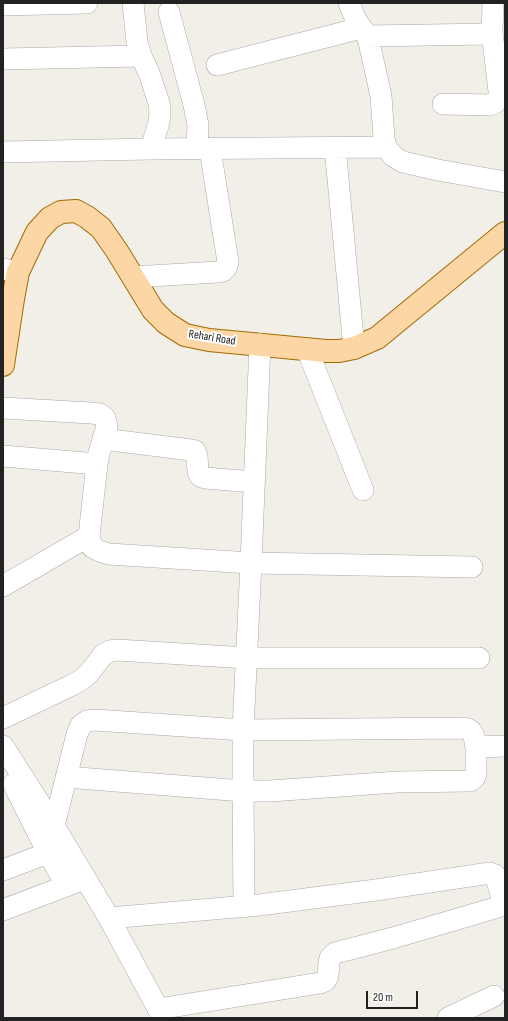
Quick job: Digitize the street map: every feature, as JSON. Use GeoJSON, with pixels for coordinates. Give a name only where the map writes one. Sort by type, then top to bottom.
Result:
{"type":"FeatureCollection","features":[{"type":"Feature","properties":{"kind":"main road","name":"Rehari Road"},"geometry":{"type":"LineString","coordinates":[[3,365],[13,299],[11,270],[37,232],[50,218],[61,212],[76,211],[87,217],[101,228],[153,310],[166,323],[185,335],[209,340],[326,351],[339,351],[354,348],[377,338],[505,233]]}},
{"type":"Feature","properties":{"kind":"street"},"geometry":{"type":"LineString","coordinates":[[3,5],[87,3]]}},
{"type":"Feature","properties":{"kind":"street"},"geometry":{"type":"LineString","coordinates":[[133,3],[136,42],[160,103],[159,122],[151,149]]}},
{"type":"Feature","properties":{"kind":"street"},"geometry":{"type":"LineString","coordinates":[[349,3],[356,20],[364,32],[372,53],[381,96],[384,138],[386,147],[393,156],[403,162],[505,182]]}},
{"type":"Feature","properties":{"kind":"street"},"geometry":{"type":"LineString","coordinates":[[443,104],[490,105],[496,102],[499,98],[492,32],[493,3]]}},
{"type":"Feature","properties":{"kind":"street"},"geometry":{"type":"LineString","coordinates":[[133,277],[218,272],[223,271],[226,268],[228,262],[194,105],[169,12]]}},
{"type":"Feature","properties":{"kind":"street"},"geometry":{"type":"LineString","coordinates":[[217,65],[364,32],[482,35],[492,32]]}},
{"type":"Feature","properties":{"kind":"street"},"geometry":{"type":"LineString","coordinates":[[3,59],[141,56]]}},
{"type":"Feature","properties":{"kind":"street"},"geometry":{"type":"LineString","coordinates":[[3,152],[203,148],[386,147]]}},
{"type":"Feature","properties":{"kind":"street"},"geometry":{"type":"LineString","coordinates":[[335,148],[354,348]]}},
{"type":"Feature","properties":{"kind":"street"},"geometry":{"type":"LineString","coordinates":[[244,907],[242,730],[247,658],[260,344]]}},
{"type":"Feature","properties":{"kind":"street"},"geometry":{"type":"LineString","coordinates":[[308,349],[363,490]]}},
{"type":"Feature","properties":{"kind":"street"},"geometry":{"type":"LineString","coordinates":[[3,408],[91,413],[100,414],[104,418],[107,426],[97,464],[89,536],[92,547],[99,552],[109,554],[251,564],[472,568]]}},
{"type":"Feature","properties":{"kind":"street"},"geometry":{"type":"LineString","coordinates":[[103,439],[195,451],[200,476],[205,478],[254,482]]}},
{"type":"Feature","properties":{"kind":"street"},"geometry":{"type":"LineString","coordinates":[[3,456],[97,464]]}},
{"type":"Feature","properties":{"kind":"street"},"geometry":{"type":"LineString","coordinates":[[3,586],[89,536]]}},
{"type":"Feature","properties":{"kind":"street"},"geometry":{"type":"LineString","coordinates":[[3,718],[81,680],[104,654],[117,650],[247,658],[479,658]]}},
{"type":"Feature","properties":{"kind":"street"},"geometry":{"type":"LineString","coordinates":[[54,826],[66,777],[77,734],[81,725],[87,721],[95,720],[242,730],[464,728],[472,731],[476,746],[476,773],[475,777],[469,781],[397,782],[270,792],[66,777]]}},
{"type":"Feature","properties":{"kind":"street"},"geometry":{"type":"LineString","coordinates":[[476,746],[505,746]]}},
{"type":"Feature","properties":{"kind":"street"},"geometry":{"type":"LineString","coordinates":[[6,751],[54,826],[76,883]]}},
{"type":"Feature","properties":{"kind":"street"},"geometry":{"type":"LineString","coordinates":[[6,751],[17,791],[48,853],[109,918],[161,1013],[320,983],[325,981],[328,976],[330,958],[335,953],[394,938],[505,904],[503,902],[497,881],[494,875],[490,873],[376,890],[244,907],[109,918]]}},
{"type":"Feature","properties":{"kind":"street"},"geometry":{"type":"LineString","coordinates":[[3,870],[48,853]]}},
{"type":"Feature","properties":{"kind":"street"},"geometry":{"type":"LineString","coordinates":[[3,910],[76,883]]}},
{"type":"Feature","properties":{"kind":"street"},"geometry":{"type":"LineString","coordinates":[[448,1018],[494,996]]}}]}
